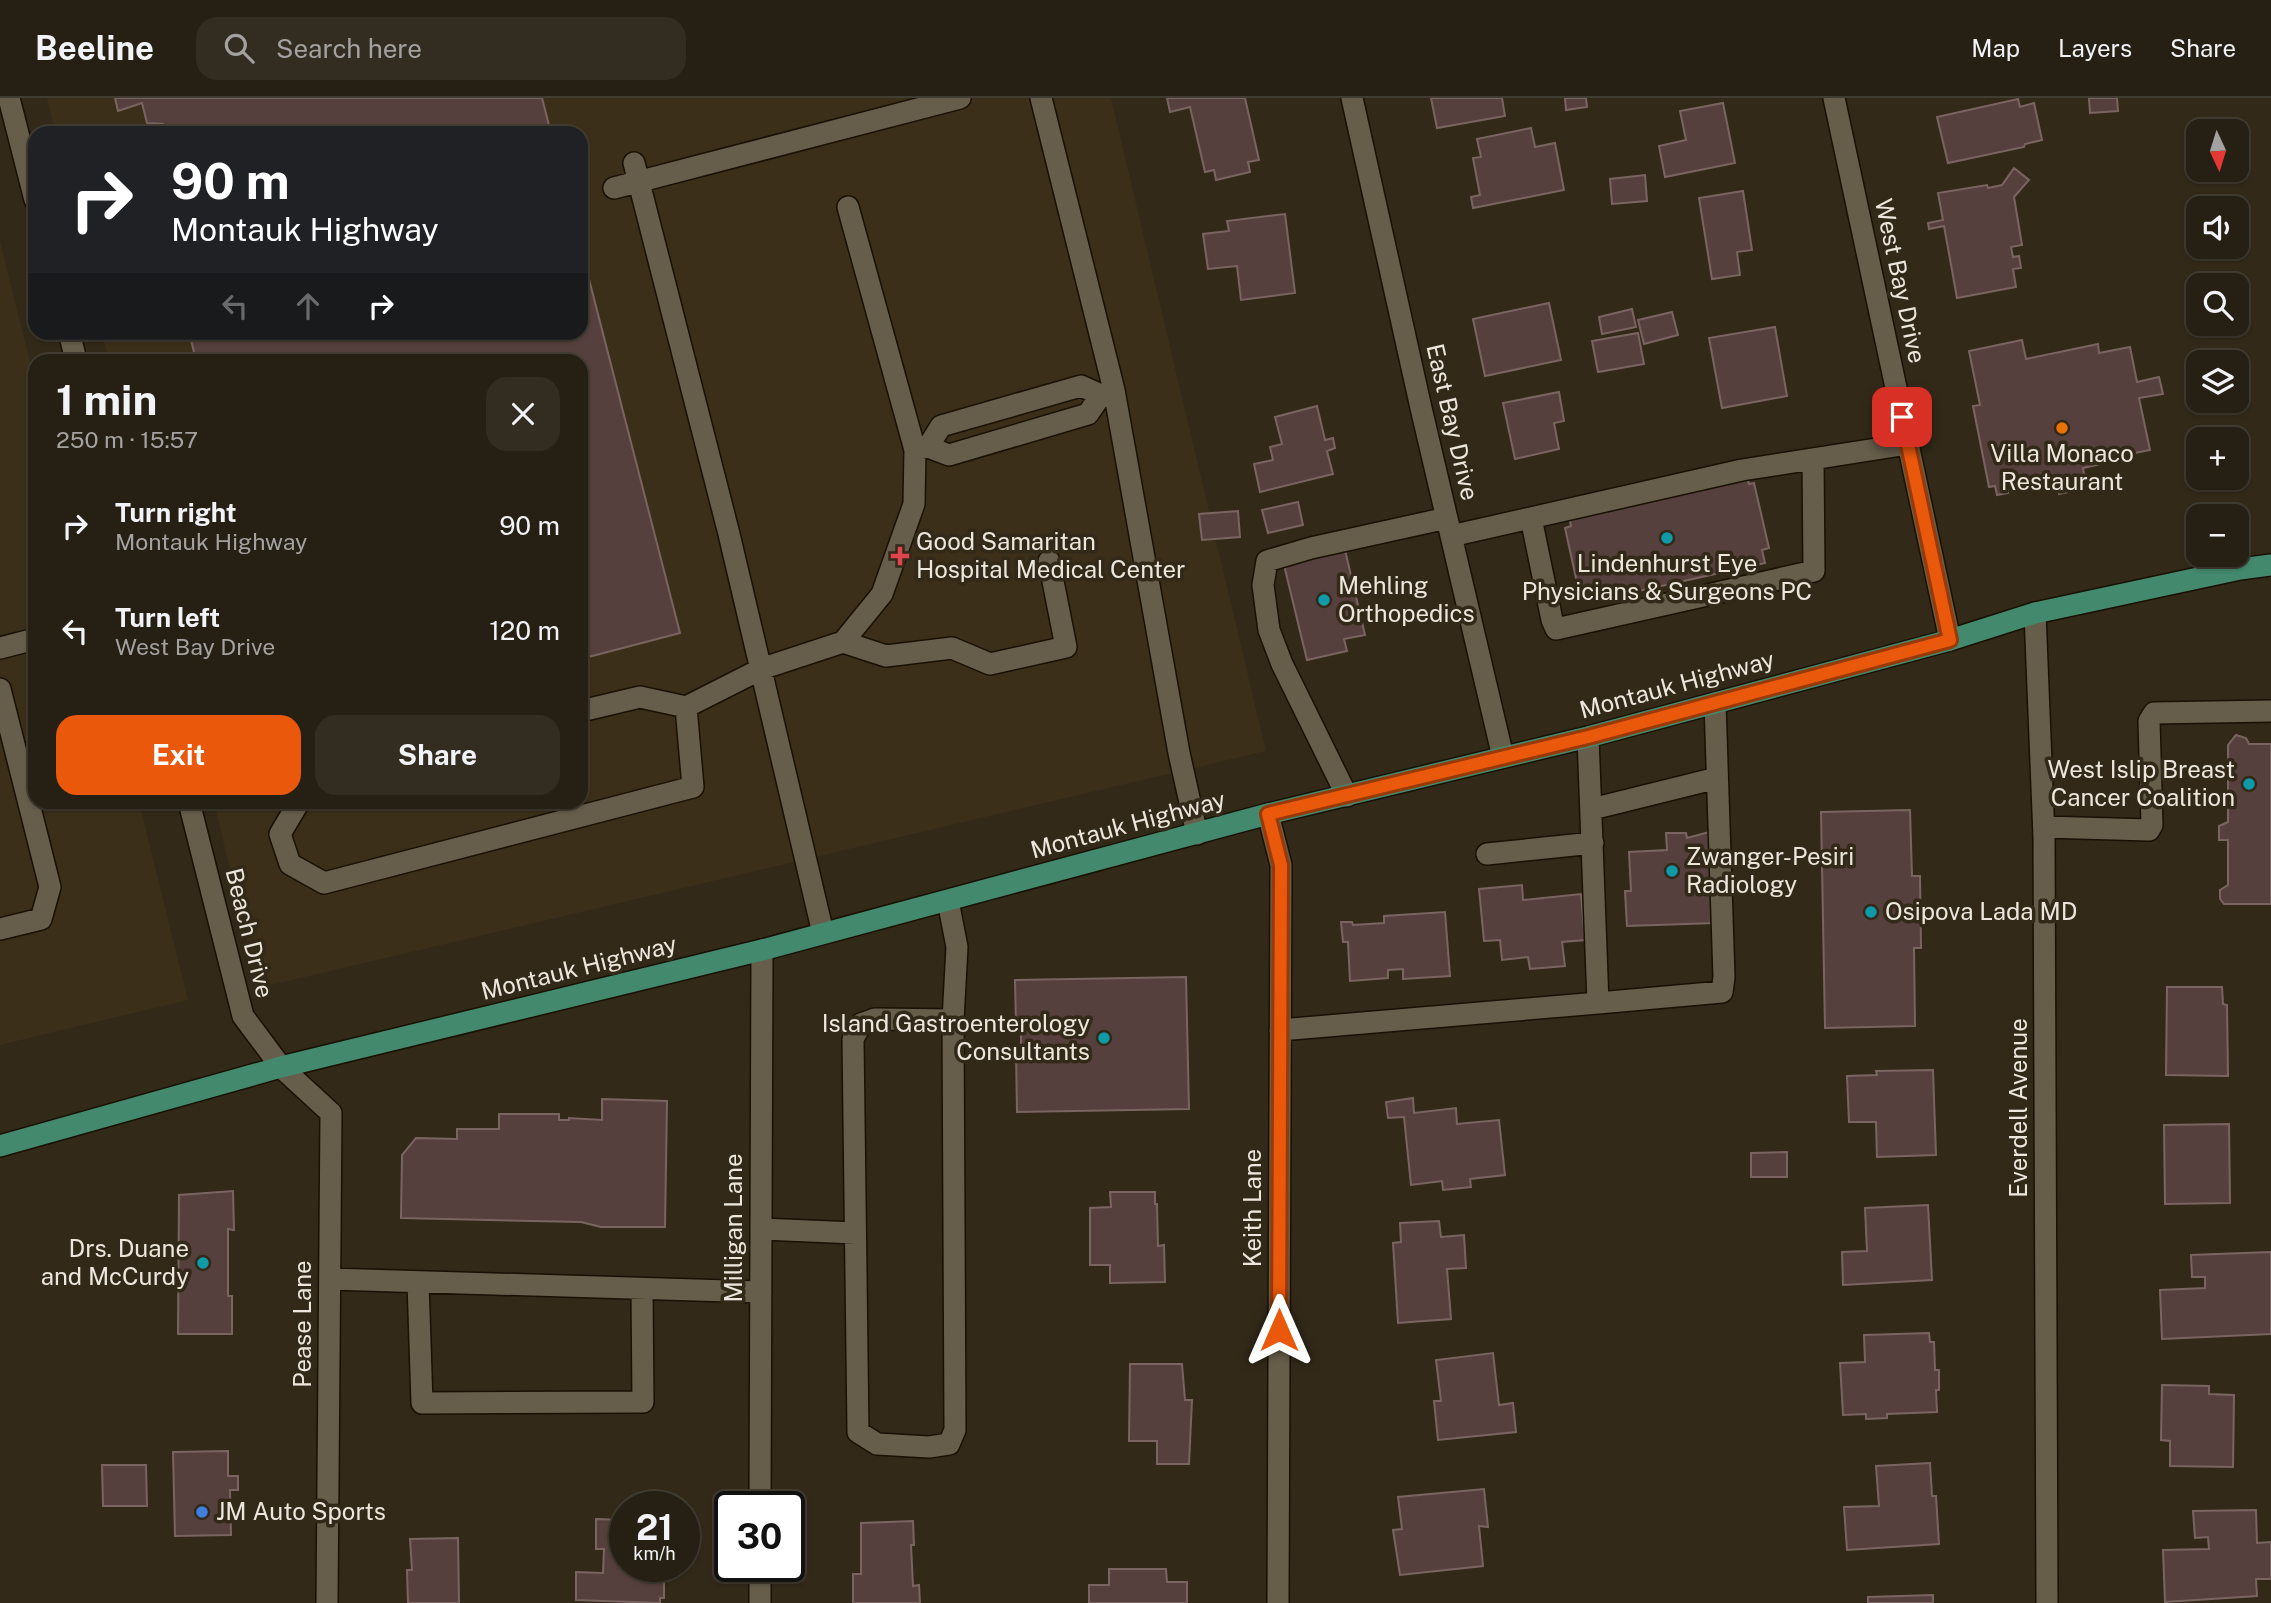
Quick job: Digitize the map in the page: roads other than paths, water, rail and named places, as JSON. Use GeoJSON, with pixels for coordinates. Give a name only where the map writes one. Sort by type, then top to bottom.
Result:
{"type":"FeatureCollection","features":[{"type":"Feature","properties":{"kind":"main road","name":"Montauk Highway"},"geometry":{"type":"LineString","coordinates":[[0,1146],[281,1068],[762,950],[1268,814],[1588,737],[1950,640],[2035,613],[2240,569],[2271,565]]}},
{"type":"Feature","properties":{"kind":"street"},"geometry":{"type":"LineString","coordinates":[[9,98],[28,173]]}},
{"type":"Feature","properties":{"kind":"street"},"geometry":{"type":"LineString","coordinates":[[614,188],[637,172],[960,98]]}},
{"type":"Feature","properties":{"kind":"street"},"geometry":{"type":"LineString","coordinates":[[1041,98],[1108,393],[1197,834]]}},
{"type":"Feature","properties":{"kind":"street","name":"East Bay Drive"},"geometry":{"type":"LineString","coordinates":[[1352,98],[1503,757]]}},
{"type":"Feature","properties":{"kind":"street","name":"West Bay Drive"},"geometry":{"type":"LineString","coordinates":[[1834,98],[1950,640]]}},
{"type":"Feature","properties":{"kind":"street"},"geometry":{"type":"LineString","coordinates":[[637,172],[761,670],[823,933]]}},
{"type":"Feature","properties":{"kind":"street"},"geometry":{"type":"LineString","coordinates":[[588,709],[640,697],[687,707],[761,670],[843,642],[882,594],[914,504],[921,449],[848,207]]}},
{"type":"Feature","properties":{"kind":"street"},"geometry":{"type":"LineString","coordinates":[[921,449],[941,426],[1080,386],[1108,393]]}},
{"type":"Feature","properties":{"kind":"street"},"geometry":{"type":"LineString","coordinates":[[921,449],[949,455],[1076,418],[1088,414],[1108,393]]}},
{"type":"Feature","properties":{"kind":"street"},"geometry":{"type":"LineString","coordinates":[[1347,796],[1287,675],[1269,630],[1262,585],[1267,561],[1311,548],[1449,527],[1531,518],[1742,470],[1908,444]]}},
{"type":"Feature","properties":{"kind":"street"},"geometry":{"type":"LineString","coordinates":[[1531,518],[1556,629],[1814,571],[1813,459]]}},
{"type":"Feature","properties":{"kind":"street"},"geometry":{"type":"LineString","coordinates":[[843,642],[886,656],[953,648],[990,664],[1066,647],[1049,561]]}},
{"type":"Feature","properties":{"kind":"street","name":"Everdell Avenue"},"geometry":{"type":"LineString","coordinates":[[2035,613],[2044,827],[2048,1603]]}},
{"type":"Feature","properties":{"kind":"street"},"geometry":{"type":"LineString","coordinates":[[0,648],[28,641]]}},
{"type":"Feature","properties":{"kind":"street"},"geometry":{"type":"LineString","coordinates":[[0,690],[28,800]]}},
{"type":"Feature","properties":{"kind":"street"},"geometry":{"type":"LineString","coordinates":[[1280,1030],[1722,992],[1724,977],[1715,703]]}},
{"type":"Feature","properties":{"kind":"street"},"geometry":{"type":"LineString","coordinates":[[295,809],[280,834],[290,864],[324,883],[692,788],[687,707]]}},
{"type":"Feature","properties":{"kind":"street"},"geometry":{"type":"LineString","coordinates":[[2044,827],[2149,830],[2152,825],[2149,721],[2154,713],[2271,711]]}},
{"type":"Feature","properties":{"kind":"street"},"geometry":{"type":"LineString","coordinates":[[1588,737],[1598,1003]]}},
{"type":"Feature","properties":{"kind":"street"},"geometry":{"type":"LineString","coordinates":[[1592,809],[1717,778]]}},
{"type":"Feature","properties":{"kind":"street"},"geometry":{"type":"LineString","coordinates":[[0,929],[41,919],[50,887],[30,809]]}},
{"type":"Feature","properties":{"kind":"street","name":"Beach Drive"},"geometry":{"type":"LineString","coordinates":[[191,809],[243,1016],[281,1068]]}},
{"type":"Feature","properties":{"kind":"street","name":"Keith Lane"},"geometry":{"type":"LineString","coordinates":[[1268,814],[1281,865],[1278,1603]]}},
{"type":"Feature","properties":{"kind":"street"},"geometry":{"type":"LineString","coordinates":[[1487,854],[1593,844]]}},
{"type":"Feature","properties":{"kind":"street"},"geometry":{"type":"LineString","coordinates":[[948,901],[957,947],[953,1020],[955,1430],[949,1444],[929,1447],[877,1444],[859,1432],[853,1039],[861,1024],[875,1019],[953,1020]]}},
{"type":"Feature","properties":{"kind":"street","name":"Milligan Lane"},"geometry":{"type":"LineString","coordinates":[[760,1491],[762,950]]}},
{"type":"Feature","properties":{"kind":"street","name":"Pease Lane"},"geometry":{"type":"LineString","coordinates":[[281,1068],[331,1113],[327,1603]]}},
{"type":"Feature","properties":{"kind":"street"},"geometry":{"type":"LineString","coordinates":[[761,1229],[855,1233]]}},
{"type":"Feature","properties":{"kind":"street"},"geometry":{"type":"LineString","coordinates":[[330,1279],[761,1292]]}},
{"type":"Feature","properties":{"kind":"street"},"geometry":{"type":"LineString","coordinates":[[418,1282],[422,1403],[643,1402],[642,1289]]}},
{"type":"Feature","properties":{"kind":"street"},"geometry":{"type":"LineString","coordinates":[[760,1582],[760,1603]]}},
{"type":"Feature","properties":{"kind":"place","name":"Villa Monaco Restaurant"},"geometry":{"type":"Point","coordinates":[2062,428]}},
{"type":"Feature","properties":{"kind":"place","name":"Lindenhurst Eye Physicians & Surgeons PC"},"geometry":{"type":"Point","coordinates":[1667,538]}},
{"type":"Feature","properties":{"kind":"place","name":"Good Samaritan Hospital Medical Center"},"geometry":{"type":"Point","coordinates":[900,556]}},
{"type":"Feature","properties":{"kind":"place","name":"Mehling Orthopedics"},"geometry":{"type":"Point","coordinates":[1324,600]}},
{"type":"Feature","properties":{"kind":"place","name":"West Islip Breast Cancer Coalition"},"geometry":{"type":"Point","coordinates":[2249,784]}},
{"type":"Feature","properties":{"kind":"place","name":"Zwanger-Pesiri Radiology"},"geometry":{"type":"Point","coordinates":[1672,871]}},
{"type":"Feature","properties":{"kind":"place","name":"Osipova Lada MD"},"geometry":{"type":"Point","coordinates":[1871,912]}},
{"type":"Feature","properties":{"kind":"place","name":"Island Gastroenterology Consultants"},"geometry":{"type":"Point","coordinates":[1104,1038]}},
{"type":"Feature","properties":{"kind":"place","name":"Drs. Duane and McCurdy"},"geometry":{"type":"Point","coordinates":[203,1263]}},
{"type":"Feature","properties":{"kind":"place","name":"JM Auto Sports"},"geometry":{"type":"Point","coordinates":[202,1512]}}]}
